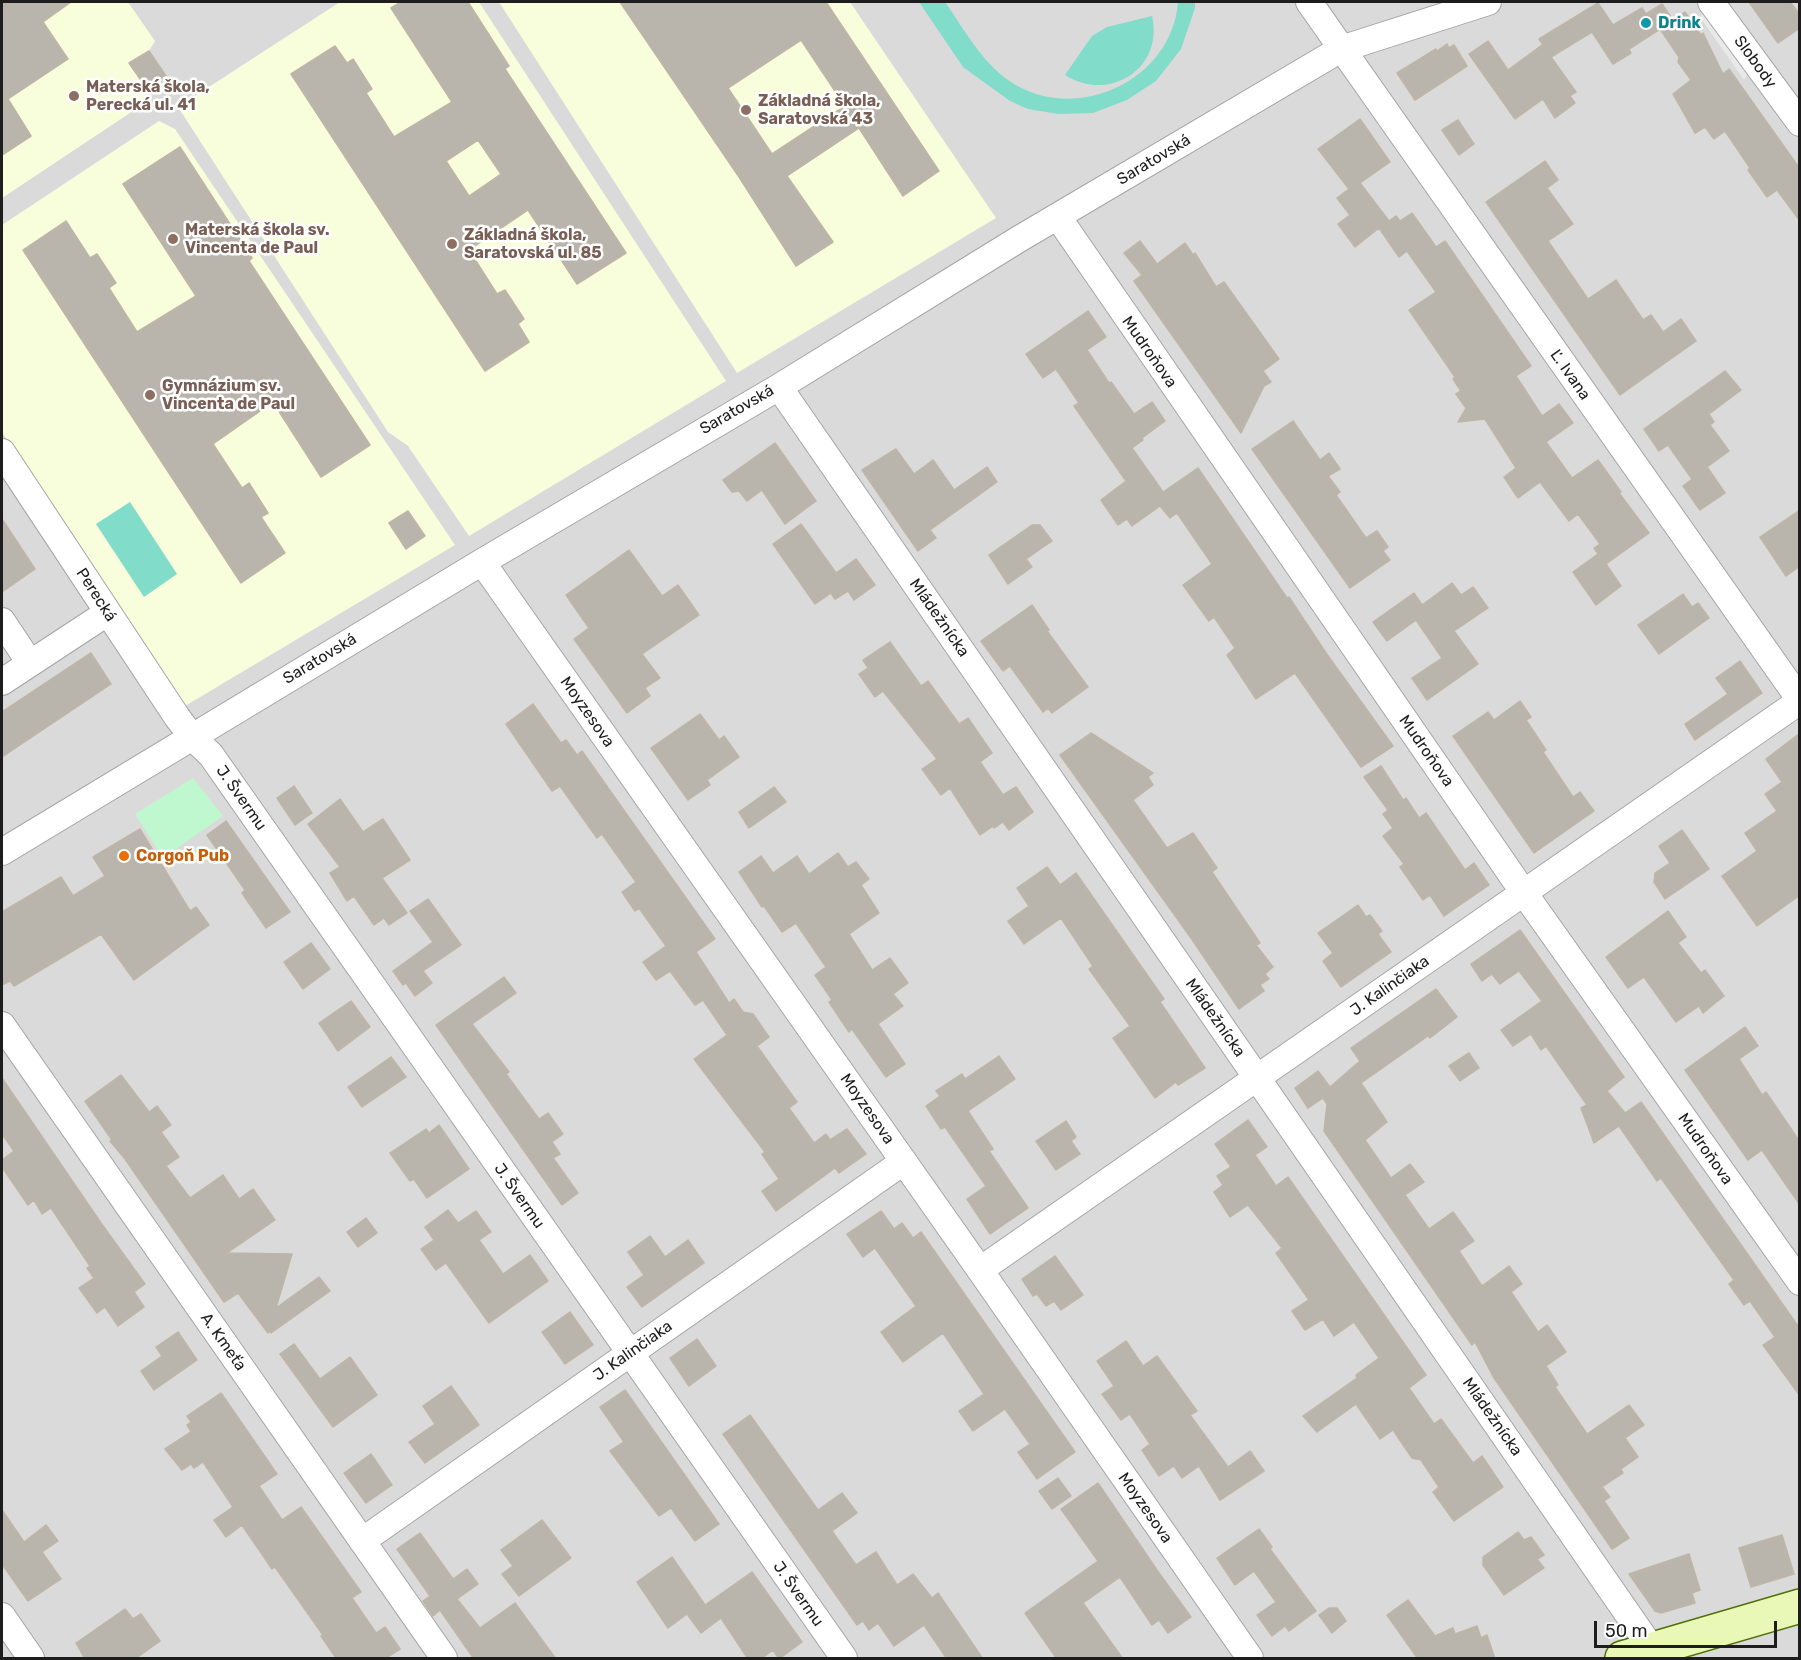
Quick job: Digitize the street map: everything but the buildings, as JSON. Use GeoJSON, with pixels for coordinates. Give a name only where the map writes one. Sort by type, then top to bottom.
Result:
{"type":"FeatureCollection","features":[{"type":"Feature","properties":{"kind":"street","name":"Ľ. Ivana"},"geometry":{"type":"LineString","coordinates":[[1309,2],[1800,701]]}},
{"type":"Feature","properties":{"kind":"street","name":"Saratovská"},"geometry":{"type":"LineString","coordinates":[[2,852],[482,562],[779,387],[1058,217],[1341,49],[1488,2]]}},
{"type":"Feature","properties":{"kind":"street","name":"Slobody"},"geometry":{"type":"LineString","coordinates":[[1711,2],[1800,123]]}},
{"type":"Feature","properties":{"kind":"street","name":"Mudroňova"},"geometry":{"type":"LineString","coordinates":[[1058,217],[1524,892],[1800,1282]]}},
{"type":"Feature","properties":{"kind":"street","name":"Mládežnícka"},"geometry":{"type":"LineString","coordinates":[[779,387],[1652,1649]]}},
{"type":"Feature","properties":{"kind":"street","name":"Perecká"},"geometry":{"type":"LineString","coordinates":[[2,452],[107,613],[192,737]]}},
{"type":"Feature","properties":{"kind":"street","name":"Moyzesova"},"geometry":{"type":"LineString","coordinates":[[482,562],[980,1270],[1250,1659]]}},
{"type":"Feature","properties":{"kind":"street"},"geometry":{"type":"LineString","coordinates":[[2,682],[107,613]]}},
{"type":"Feature","properties":{"kind":"street"},"geometry":{"type":"LineString","coordinates":[[2,621],[30,663]]}},
{"type":"Feature","properties":{"kind":"street","name":"J. Kalinčiaka"},"geometry":{"type":"LineString","coordinates":[[980,1270],[1800,701]]}},
{"type":"Feature","properties":{"kind":"street","name":"J. Švermu"},"geometry":{"type":"LineString","coordinates":[[192,737],[211,755],[844,1659]]}},
{"type":"Feature","properties":{"kind":"street","name":"A. Kmeťa"},"geometry":{"type":"LineString","coordinates":[[2,1024],[441,1657]]}},
{"type":"Feature","properties":{"kind":"street","name":"J. Kalinčiaka"},"geometry":{"type":"LineString","coordinates":[[362,1540],[903,1162]]}},
{"type":"Feature","properties":{"kind":"street"},"geometry":{"type":"LineString","coordinates":[[1622,1659],[1800,1606]]}},
{"type":"Feature","properties":{"kind":"street"},"geometry":{"type":"LineString","coordinates":[[2,1616],[31,1659]]}},
{"type":"Feature","properties":{"kind":"shaded area"},"geometry":{"type":"Polygon","coordinates":[[[2,2],[1799,2],[1799,1658],[2,1658],[2,2]]]}},
{"type":"Feature","properties":{"kind":"shaded area","name":"Materská škola, Perecká ul. 41"},"geometry":{"type":"Polygon","coordinates":[[[2,2],[128,2],[155,41],[149,51],[130,63],[147,89],[145,103],[2,198],[2,2]]]}},
{"type":"Feature","properties":{"kind":"shaded area","name":"Základná škola, Saratovská ul. 85"},"geometry":{"type":"Polygon","coordinates":[[[340,2],[479,2],[726,381],[469,536],[408,446],[388,432],[178,107],[340,2]]]}},
{"type":"Feature","properties":{"kind":"shaded area","name":"Základná škola, Saratovská 43"},"geometry":{"type":"Polygon","coordinates":[[[499,2],[850,2],[996,218],[737,373],[499,2]]]}},
{"type":"Feature","properties":{"kind":"shaded area"},"geometry":{"type":"Polygon","coordinates":[[[919,2],[945,2],[989,64],[1008,80],[1034,93],[1061,98],[1089,97],[1115,88],[1139,74],[1158,54],[1172,30],[1178,2],[1195,2],[1195,8],[1181,49],[1156,81],[1127,100],[1093,113],[1058,114],[1028,109],[1010,101],[963,67],[919,2]]]}},
{"type":"Feature","properties":{"kind":"shaded area"},"geometry":{"type":"Polygon","coordinates":[[[1708,3],[1753,66],[1744,80],[1700,17],[1708,3]]]}},
{"type":"Feature","properties":{"kind":"shaded area"},"geometry":{"type":"Polygon","coordinates":[[[1152,16],[1154,35],[1150,52],[1130,76],[1115,83],[1099,85],[1082,83],[1065,75],[1092,36],[1107,27],[1152,16]]]}},
{"type":"Feature","properties":{"kind":"shaded area"},"geometry":{"type":"Polygon","coordinates":[[[159,121],[175,129],[455,545],[180,709],[2,432],[2,225],[159,121]]]}},
{"type":"Feature","properties":{"kind":"shaded area"},"geometry":{"type":"Polygon","coordinates":[[[130,502],[177,574],[144,597],[96,524],[130,502]]]}},
{"type":"Feature","properties":{"kind":"shaded area"},"geometry":{"type":"Polygon","coordinates":[[[193,778],[223,816],[163,858],[135,814],[193,778]]]}},
{"type":"Feature","properties":{"kind":"place","name":"Drink"},"geometry":{"type":"Point","coordinates":[1646,23]}},
{"type":"Feature","properties":{"kind":"place","name":"Materská škola, Perecká ul. 41"},"geometry":{"type":"Point","coordinates":[74,96]}},
{"type":"Feature","properties":{"kind":"place","name":"Základná škola, Saratovská 43"},"geometry":{"type":"Point","coordinates":[746,110]}},
{"type":"Feature","properties":{"kind":"place","name":"Materská škola sv. Vincenta de Paul"},"geometry":{"type":"Point","coordinates":[173,239]}},
{"type":"Feature","properties":{"kind":"place","name":"Základná škola, Saratovská ul. 85"},"geometry":{"type":"Point","coordinates":[452,244]}},
{"type":"Feature","properties":{"kind":"place","name":"Gymnázium sv. Vincenta de Paul"},"geometry":{"type":"Point","coordinates":[150,395]}},
{"type":"Feature","properties":{"kind":"place","name":"Corgoň Pub"},"geometry":{"type":"Point","coordinates":[124,856]}}]}
